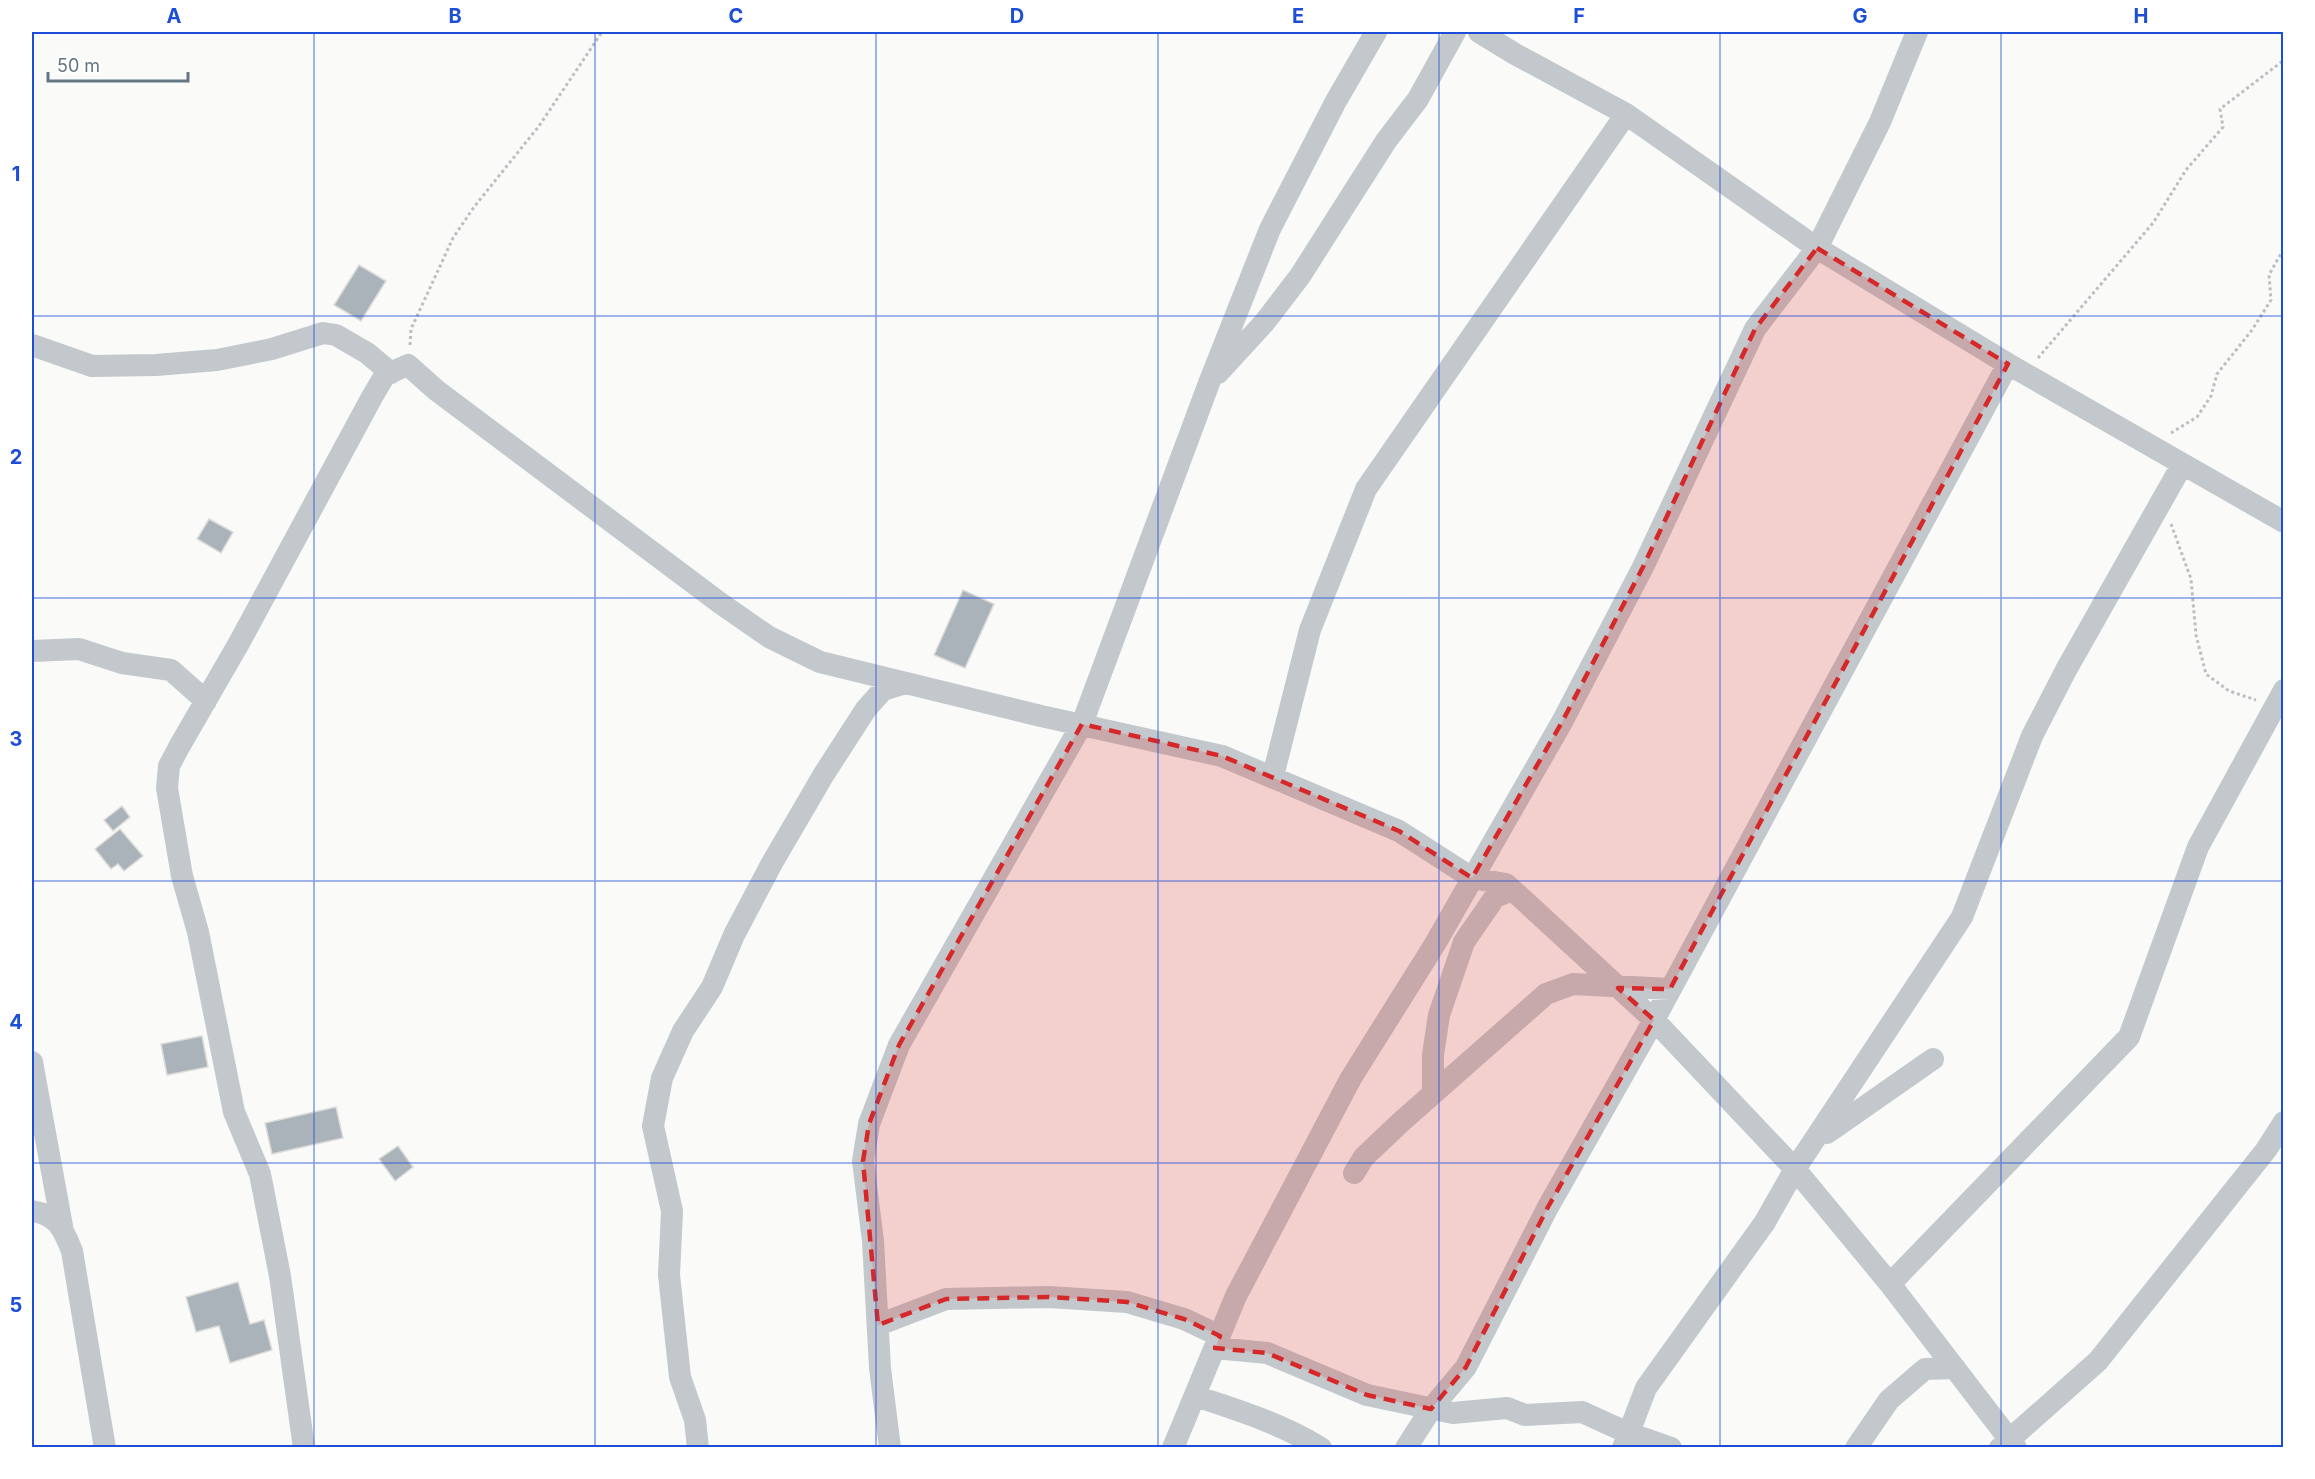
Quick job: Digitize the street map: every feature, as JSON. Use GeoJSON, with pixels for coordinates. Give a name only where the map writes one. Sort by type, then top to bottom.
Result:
{"type":"FeatureCollection","features":[{"type":"Feature","properties":{"kind":"street"},"geometry":{"type":"LineString","coordinates":[[890,1448],[878,1326],[873,1241],[863,1161],[869,1124],[900,1045],[1082,724],[1209,382],[1270,229],[1336,101],[1376,32]]}},
{"type":"Feature","properties":{"kind":"street"},"geometry":{"type":"LineString","coordinates":[[1209,382],[1264,323],[1300,276],[1386,141],[1419,99],[1455,32]]}},
{"type":"Feature","properties":{"kind":"street"},"geometry":{"type":"LineString","coordinates":[[1479,32],[1626,114],[1817,248],[2017,369],[2283,522]]}},
{"type":"Feature","properties":{"kind":"street"},"geometry":{"type":"LineString","coordinates":[[1173,1448],[1236,1296],[1351,1078],[1435,944],[1562,722],[1643,567],[1755,329],[1817,248],[1880,122],[1917,32]]}},
{"type":"Feature","properties":{"kind":"street"},"geometry":{"type":"LineString","coordinates":[[1273,776],[1310,630],[1366,489],[1626,114]]}},
{"type":"Feature","properties":{"kind":"street"},"geometry":{"type":"LineString","coordinates":[[32,345],[92,366],[156,365],[250,353],[323,333],[336,335],[436,390],[561,485],[769,637],[820,662],[1222,756],[1399,831],[1472,878],[1506,884],[1654,1020],[1796,1169],[1890,1284],[1955,1368],[2009,1444],[2098,1361],[2266,1150],[2283,1122]]}},
{"type":"Feature","properties":{"kind":"street"},"geometry":{"type":"LineString","coordinates":[[304,1448],[280,1276],[260,1174],[234,1112],[198,932],[182,876],[167,788],[170,766],[372,397],[385,375],[399,369]]}},
{"type":"Feature","properties":{"kind":"street"},"geometry":{"type":"LineString","coordinates":[[1406,1448],[1431,1409],[1466,1367],[1548,1208],[2017,369]]}},
{"type":"Feature","properties":{"kind":"street"},"geometry":{"type":"LineString","coordinates":[[1625,1441],[1646,1388],[1765,1222],[1796,1169],[1962,917],[2032,736],[2066,670],[2182,465]]}},
{"type":"Feature","properties":{"kind":"street"},"geometry":{"type":"LineString","coordinates":[[32,651],[79,649],[122,663],[171,670],[206,701]]}},
{"type":"Feature","properties":{"kind":"street"},"geometry":{"type":"LineString","coordinates":[[698,1448],[694,1420],[680,1377],[669,1275],[672,1211],[653,1126],[662,1078],[683,1031],[712,987],[734,935],[772,863],[824,774],[866,709],[883,690],[904,683]]}},
{"type":"Feature","properties":{"kind":"street"},"geometry":{"type":"LineString","coordinates":[[1890,1284],[2129,1037],[2198,847],[2274,693]]}},
{"type":"Feature","properties":{"kind":"street"},"geometry":{"type":"LineString","coordinates":[[1433,1093],[1433,1055],[1439,1015],[1464,942],[1495,897],[1512,890]]}},
{"type":"Feature","properties":{"kind":"street"},"geometry":{"type":"LineString","coordinates":[[1354,1173],[1364,1157],[1546,994],[1573,984],[1670,989]]}},
{"type":"Feature","properties":{"kind":"street"},"geometry":{"type":"LineString","coordinates":[[1813,1143],[1933,1059]]}},
{"type":"Feature","properties":{"kind":"street"},"geometry":{"type":"LineString","coordinates":[[32,1062],[63,1226],[74,1261],[105,1448]]}},
{"type":"Feature","properties":{"kind":"street"},"geometry":{"type":"LineString","coordinates":[[32,1210],[51,1216],[63,1226]]}},
{"type":"Feature","properties":{"kind":"street"},"geometry":{"type":"LineString","coordinates":[[878,1326],[946,1299],[1049,1297],[1128,1302],[1184,1319],[1217,1342],[1267,1353],[1366,1395],[1453,1413],[1507,1408],[1525,1415],[1582,1412],[1625,1441],[1671,1448]]}},
{"type":"Feature","properties":{"kind":"street"},"geometry":{"type":"LineString","coordinates":[[1856,1448],[1889,1400],[1925,1369],[1955,1368]]}},
{"type":"Feature","properties":{"kind":"street"},"geometry":{"type":"LineString","coordinates":[[1195,1396],[1252,1415],[1304,1437],[1321,1448]]}},
{"type":"Feature","properties":{"kind":"path"},"geometry":{"type":"LineString","coordinates":[[399,369],[411,329],[453,238],[474,207],[539,126],[602,32]]}},
{"type":"Feature","properties":{"kind":"path"},"geometry":{"type":"LineString","coordinates":[[2017,369],[2153,223],[2186,170],[2223,127],[2220,109],[2283,60]]}},
{"type":"Feature","properties":{"kind":"path"},"geometry":{"type":"LineString","coordinates":[[2148,445],[2197,417],[2211,396],[2217,374],[2252,330],[2271,300],[2269,275],[2283,248]]}},
{"type":"Feature","properties":{"kind":"path"},"geometry":{"type":"LineString","coordinates":[[2163,498],[2191,579],[2196,635],[2206,674],[2229,691],[2255,701],[2274,693]]}},
{"type":"Feature","properties":{"kind":"highlighted area"},"geometry":{"type":"Polygon","coordinates":[[[1817,248],[2008,364],[1670,989],[1618,988],[1654,1020],[1548,1207],[1466,1367],[1431,1409],[1367,1395],[1267,1353],[1215,1348],[1220,1336],[1184,1319],[1127,1302],[1049,1297],[946,1299],[878,1325],[863,1161],[869,1124],[899,1045],[1082,724],[1222,756],[1399,831],[1472,878],[1562,722],[1643,567],[1755,329],[1817,248]]]}},
{"type":"Feature","properties":{"kind":"building"},"geometry":{"type":"Polygon","coordinates":[[[359,265],[386,281],[361,321],[334,305],[359,265]]]}},
{"type":"Feature","properties":{"kind":"building"},"geometry":{"type":"Polygon","coordinates":[[[209,519],[233,532],[221,553],[197,539],[209,519]]]}},
{"type":"Feature","properties":{"kind":"building"},"geometry":{"type":"Polygon","coordinates":[[[963,590],[994,604],[965,668],[934,655],[963,590]]]}},
{"type":"Feature","properties":{"kind":"building"},"geometry":{"type":"Polygon","coordinates":[[[122,806],[130,817],[113,831],[104,820],[122,806]]]}},
{"type":"Feature","properties":{"kind":"building"},"geometry":{"type":"Polygon","coordinates":[[[120,829],[143,856],[124,871],[118,864],[111,869],[95,849],[120,829]]]}},
{"type":"Feature","properties":{"kind":"building"},"geometry":{"type":"Polygon","coordinates":[[[202,1036],[208,1067],[167,1075],[161,1044],[202,1036]]]}},
{"type":"Feature","properties":{"kind":"building"},"geometry":{"type":"Polygon","coordinates":[[[336,1107],[343,1138],[272,1154],[265,1123],[336,1107]]]}},
{"type":"Feature","properties":{"kind":"building"},"geometry":{"type":"Polygon","coordinates":[[[398,1146],[413,1167],[395,1181],[379,1159],[398,1146]]]}},
{"type":"Feature","properties":{"kind":"building"},"geometry":{"type":"Polygon","coordinates":[[[238,1282],[250,1324],[264,1320],[272,1350],[230,1363],[219,1326],[196,1332],[186,1297],[238,1282]]]}}]}
